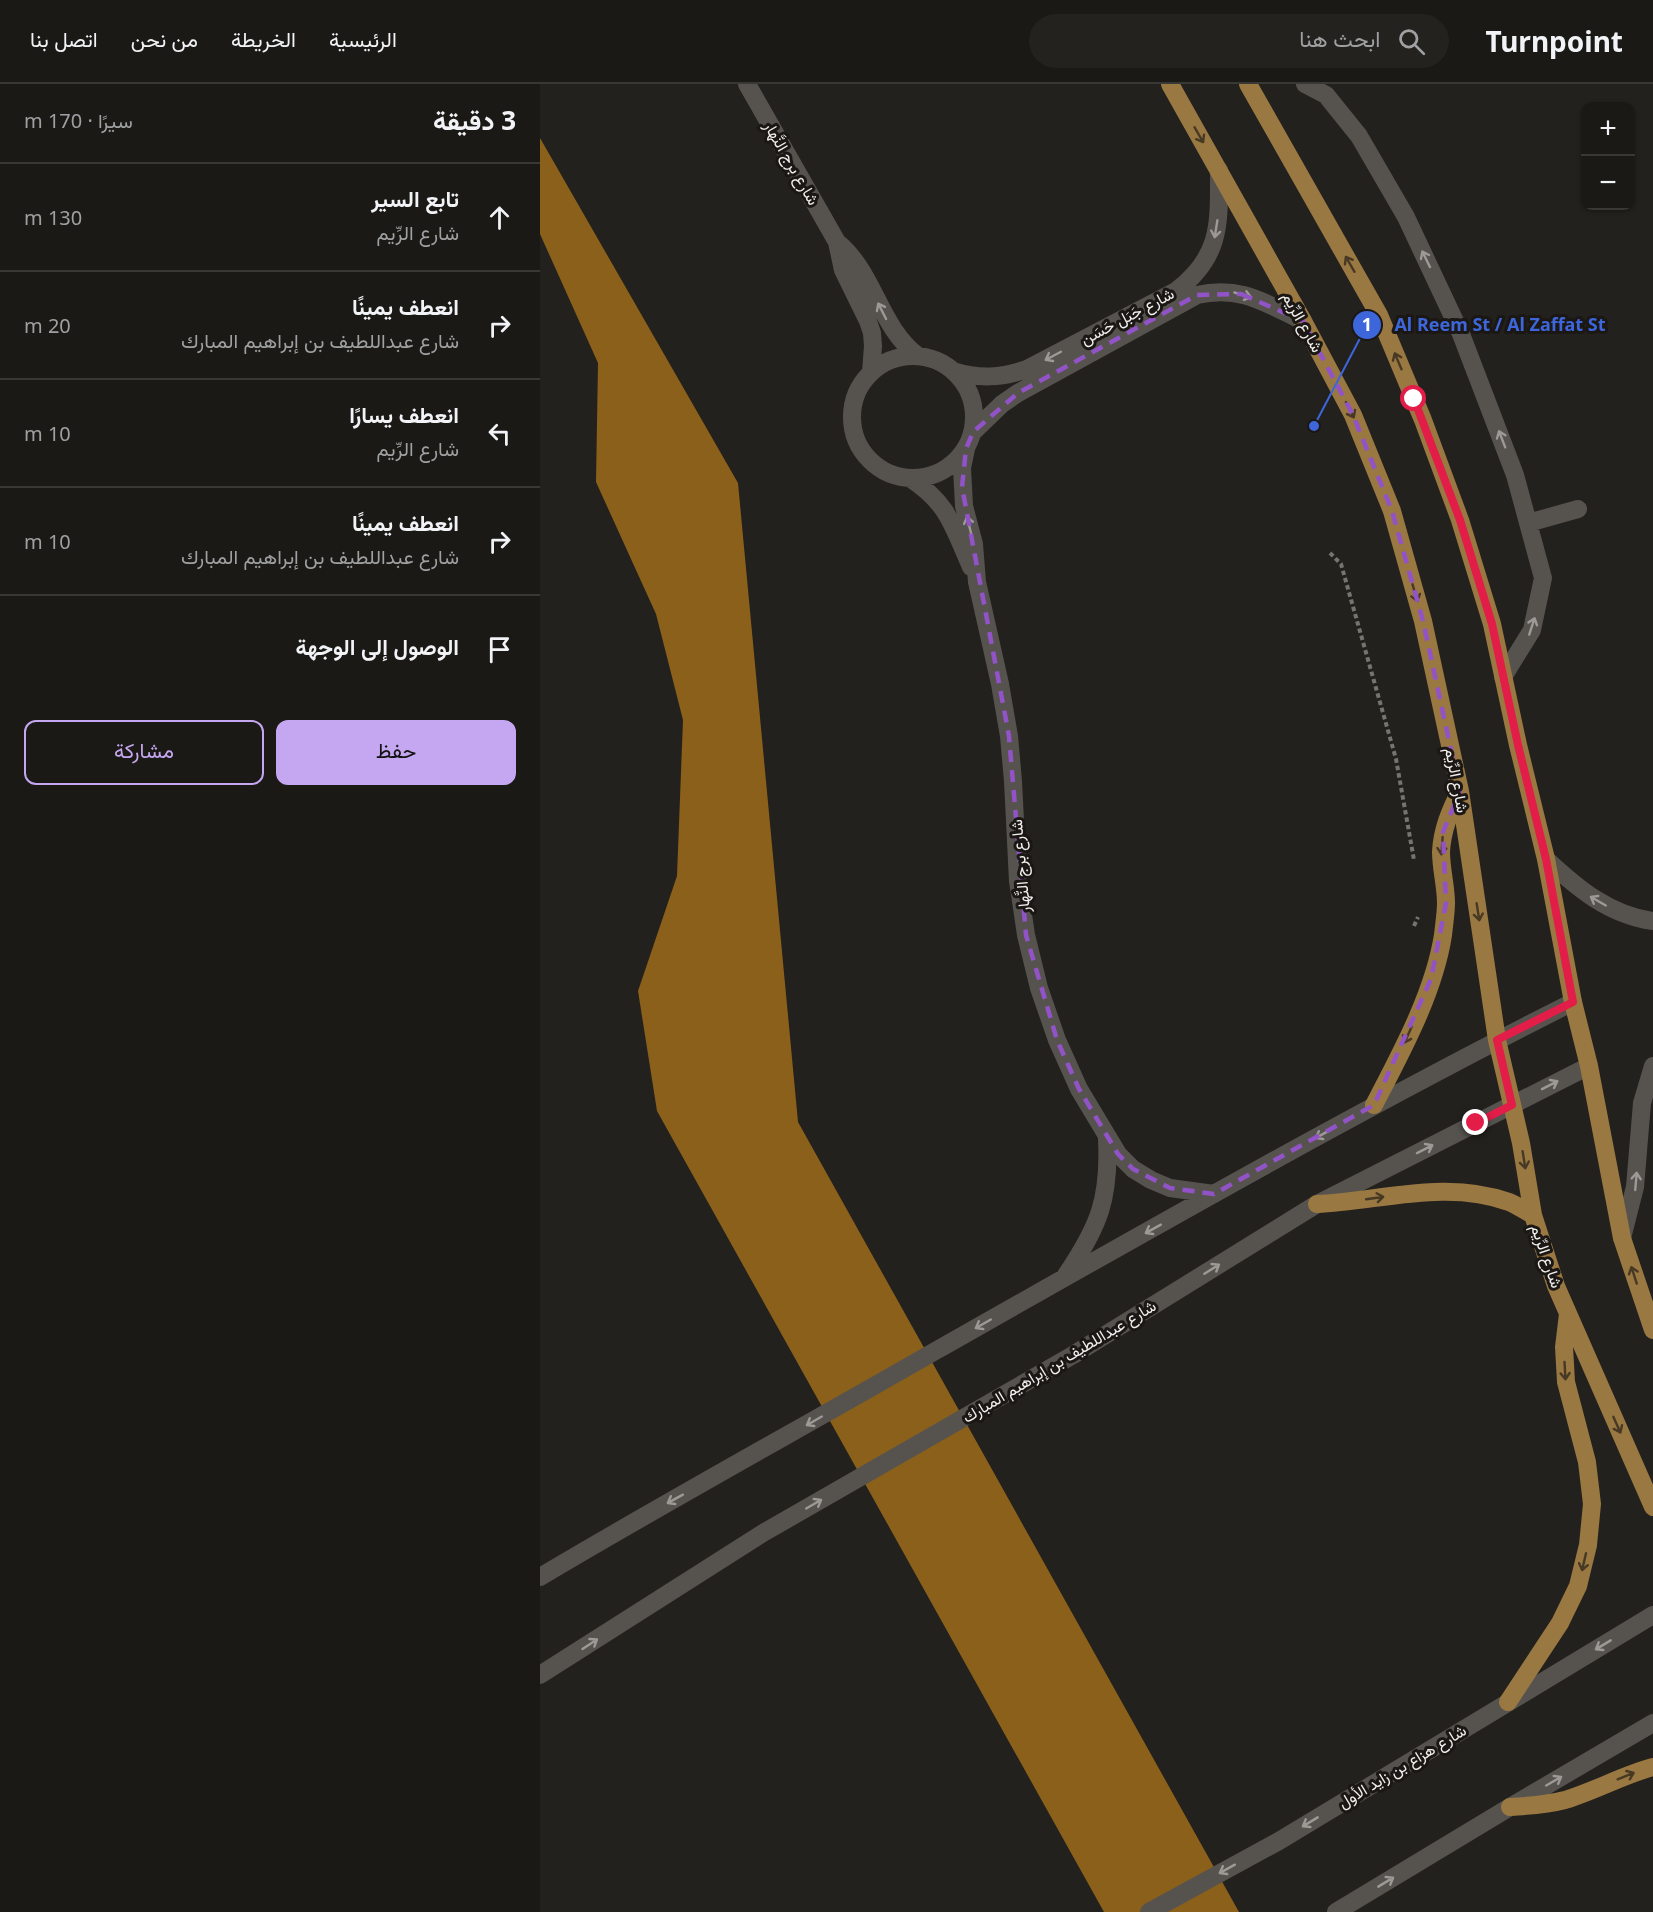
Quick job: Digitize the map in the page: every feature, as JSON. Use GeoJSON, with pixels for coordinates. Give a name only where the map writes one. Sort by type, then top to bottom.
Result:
{"type":"FeatureCollection","features":[{"type":"Feature","properties":{"kind":"main road","name":"شارع الرِّيم"},"geometry":{"type":"LineString","coordinates":[[1170,84],[1220,170],[1353,415],[1392,511],[1423,621],[1460,791],[1497,1040],[1521,1143],[1533,1215],[1556,1286],[1653,1507]]}},
{"type":"Feature","properties":{"kind":"main road"},"geometry":{"type":"LineString","coordinates":[[1248,84],[1378,315],[1423,420],[1460,520],[1492,624],[1546,859],[1622,1238],[1653,1330]]}},
{"type":"Feature","properties":{"kind":"main road"},"geometry":{"type":"LineString","coordinates":[[1374,1105],[1401,1052],[1431,979],[1442,937],[1446,903],[1441,854],[1443,832],[1460,791]]}},
{"type":"Feature","properties":{"kind":"main road"},"geometry":{"type":"LineString","coordinates":[[1317,1203],[1425,1192],[1452,1192],[1509,1202],[1533,1215]]}},
{"type":"Feature","properties":{"kind":"main road"},"geometry":{"type":"LineString","coordinates":[[1508,1702],[1560,1623],[1578,1586],[1588,1545],[1592,1504],[1587,1462],[1573,1416],[1566,1382],[1564,1347],[1568,1313]]}},
{"type":"Feature","properties":{"kind":"main road"},"geometry":{"type":"LineString","coordinates":[[1509,1807],[1539,1806],[1567,1799],[1634,1772],[1653,1767]]}},
{"type":"Feature","properties":{"kind":"street","name":"شارع برج النَّهار"},"geometry":{"type":"LineString","coordinates":[[747,84],[837,242],[843,270],[872,333],[871,372]]}},
{"type":"Feature","properties":{"kind":"street"},"geometry":{"type":"LineString","coordinates":[[1305,84],[1326,95],[1359,136],[1406,217],[1461,334],[1515,475],[1543,578],[1532,630],[1503,677]]}},
{"type":"Feature","properties":{"kind":"street","name":"شارع جَبَل حَسَن"},"geometry":{"type":"LineString","coordinates":[[973,432],[1002,404],[1089,345],[1176,291],[1189,280],[1209,254],[1215,239],[1219,214],[1220,170]]}},
{"type":"Feature","properties":{"kind":"street","name":"شارع برج النَّهار"},"geometry":{"type":"LineString","coordinates":[[837,242],[857,262],[891,327],[908,348],[918,356]]}},
{"type":"Feature","properties":{"kind":"street","name":"شارع جَبَل حَسَن"},"geometry":{"type":"LineString","coordinates":[[953,371],[971,376],[1010,375],[1089,345],[1197,296],[1211,292],[1226,291],[1241,294],[1264,302],[1303,321]]}},
{"type":"Feature","properties":{"kind":"street"},"geometry":{"type":"LineString","coordinates":[[918,356],[944,365],[953,371],[970,396],[974,414],[973,432],[966,449],[956,462],[928,477],[911,479],[893,476],[877,467],[864,455],[855,439],[851,421],[853,403],[859,386],[871,372],[885,362],[901,357],[918,356]]}},
{"type":"Feature","properties":{"kind":"street","name":"شارع برج النَّهار"},"geometry":{"type":"LineString","coordinates":[[966,449],[962,468],[964,506],[974,544],[978,582],[1009,736],[1018,881],[1026,935],[1039,988],[1057,1040],[1079,1089],[1118,1154],[1133,1169],[1170,1188],[1214,1194]]}},
{"type":"Feature","properties":{"kind":"street","name":"شارع برج النَّهار"},"geometry":{"type":"LineString","coordinates":[[911,479],[933,495],[949,516],[978,582]]}},
{"type":"Feature","properties":{"kind":"street"},"geometry":{"type":"LineString","coordinates":[[1528,523],[1578,509]]}},
{"type":"Feature","properties":{"kind":"street"},"geometry":{"type":"LineString","coordinates":[[1546,859],[1570,882],[1598,902],[1628,915],[1653,921]]}},
{"type":"Feature","properties":{"kind":"street"},"geometry":{"type":"LineString","coordinates":[[540,1577],[1214,1194],[1374,1105],[1573,1002]]}},
{"type":"Feature","properties":{"kind":"street","name":"شارع عبداللطيف بن إبراهيم المبارك"},"geometry":{"type":"LineString","coordinates":[[540,1675],[763,1533],[1073,1355],[1317,1203],[1588,1066]]}},
{"type":"Feature","properties":{"kind":"street"},"geometry":{"type":"LineString","coordinates":[[1622,1238],[1635,1187],[1642,1103],[1653,1066]]}},
{"type":"Feature","properties":{"kind":"street","name":"شارع برج النَّهار"},"geometry":{"type":"LineString","coordinates":[[1063,1279],[1096,1226],[1105,1197],[1108,1167],[1107,1137]]}},
{"type":"Feature","properties":{"kind":"street","name":"شارع هزاع بن زايد الأول"},"geometry":{"type":"LineString","coordinates":[[1149,1912],[1279,1841],[1653,1615]]}},
{"type":"Feature","properties":{"kind":"street"},"geometry":{"type":"LineString","coordinates":[[1336,1912],[1653,1723]]}},
{"type":"Feature","properties":{"kind":"path"},"geometry":{"type":"LineString","coordinates":[[1330,553],[1341,564],[1396,759],[1414,860]]}},
{"type":"Feature","properties":{"kind":"path"},"geometry":{"type":"LineString","coordinates":[[1414,926],[1418,916]]}},
{"type":"Feature","properties":{"kind":"highlighted area"},"geometry":{"type":"Polygon","coordinates":[[[1241,294],[1303,321],[1353,415],[1392,511],[1423,621],[1460,791],[1443,832],[1446,903],[1431,979],[1374,1105],[1214,1194],[1170,1188],[1133,1169],[1118,1154],[1079,1089],[1057,1040],[1026,935],[1009,736],[962,487],[966,449],[973,432],[1018,393],[1197,295],[1241,294]]]}},
{"type":"Feature","properties":{"kind":"shaded area"},"geometry":{"type":"Polygon","coordinates":[[[540,138],[738,483],[798,1122],[1239,1912],[1104,1912],[657,1111],[638,991],[677,876],[683,720],[656,614],[596,482],[598,363],[540,234],[540,138]]]}},
{"type":"Feature","properties":{"kind":"place","name":"Al Reem St / Al Zaffat St"},"geometry":{"type":"Point","coordinates":[1314,426]}},
{"type":"Feature","properties":{"kind":"route"},"geometry":{"type":"LineString","coordinates":[[1414,399],[1460,520],[1492,624],[1546,859],[1573,1002],[1497,1040],[1512,1105],[1476,1123]]}}]}
